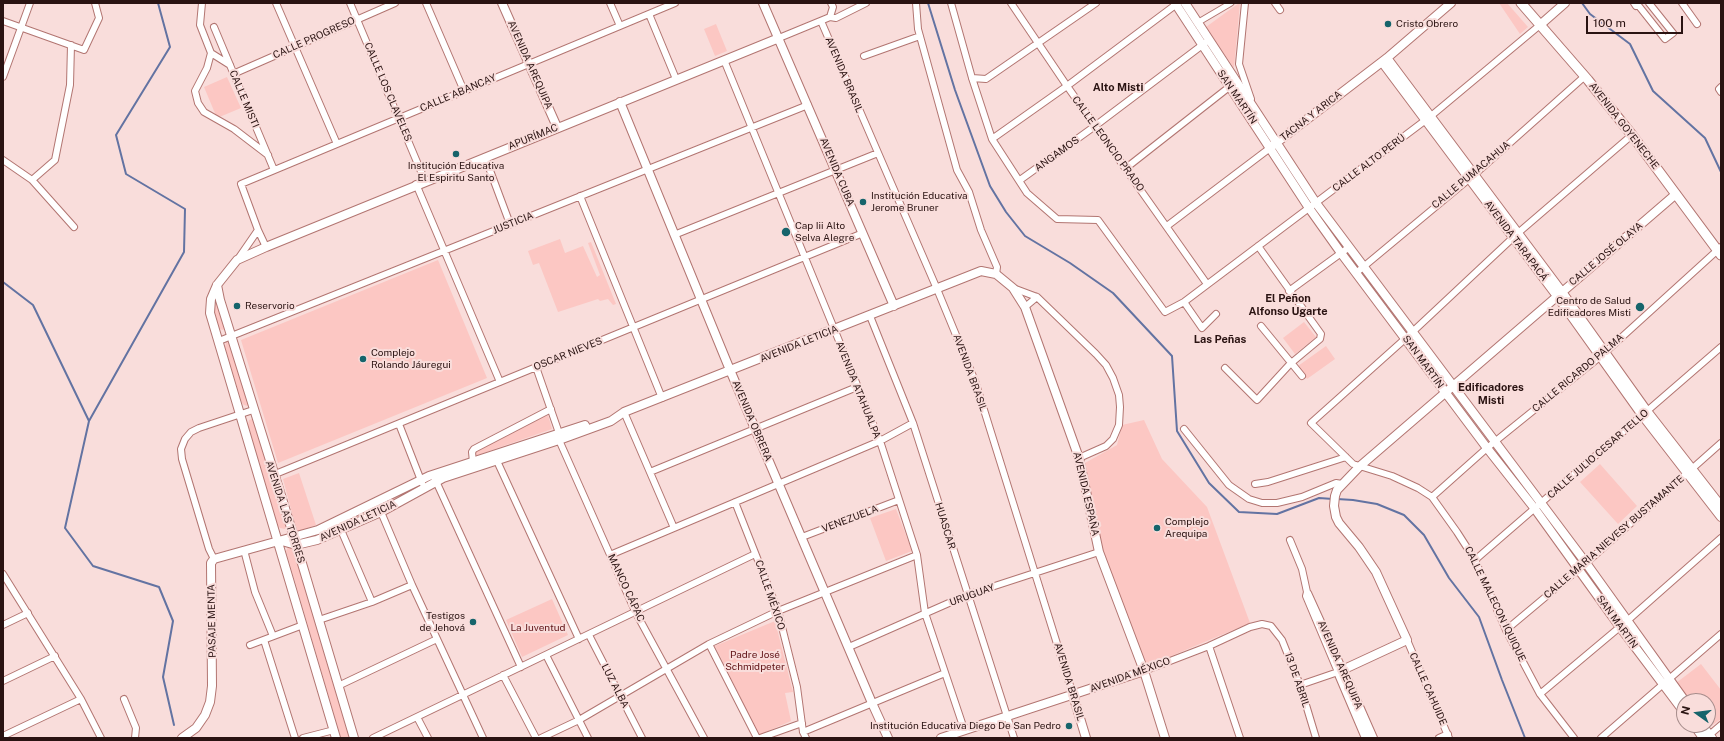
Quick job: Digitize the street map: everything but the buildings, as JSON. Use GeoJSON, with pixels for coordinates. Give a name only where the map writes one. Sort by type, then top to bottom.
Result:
{"type":"FeatureCollection","features":[{"type":"Feature","properties":{"kind":"main road","name":"AVENIDA GOYENECHE"},"geometry":{"type":"LineString","coordinates":[[1521,3],[1585,76],[1632,134],[1720,251]]}},
{"type":"Feature","properties":{"kind":"street"},"geometry":{"type":"LineString","coordinates":[[3,77],[30,3]]}},
{"type":"Feature","properties":{"kind":"street"},"geometry":{"type":"LineString","coordinates":[[3,21],[84,50],[99,18],[95,3]]}},
{"type":"Feature","properties":{"kind":"street"},"geometry":{"type":"LineString","coordinates":[[202,3],[200,25],[211,53],[230,65]]}},
{"type":"Feature","properties":{"kind":"street"},"geometry":{"type":"LineString","coordinates":[[276,3],[337,144]]}},
{"type":"Feature","properties":{"kind":"street","name":"CALLE LOS CLAVELES"},"geometry":{"type":"LineString","coordinates":[[350,3],[426,181]]}},
{"type":"Feature","properties":{"kind":"street","name":"CALLE PROGRESO"},"geometry":{"type":"LineString","coordinates":[[233,74],[395,3]]}},
{"type":"Feature","properties":{"kind":"street"},"geometry":{"type":"LineString","coordinates":[[426,3],[464,91]]}},
{"type":"Feature","properties":{"kind":"street","name":"AVENIDA AREQUIPA"},"geometry":{"type":"LineString","coordinates":[[502,3],[557,127]]}},
{"type":"Feature","properties":{"kind":"street"},"geometry":{"type":"LineString","coordinates":[[610,3],[620,26]]}},
{"type":"Feature","properties":{"kind":"street","name":"CALLE ABANCAY"},"geometry":{"type":"LineString","coordinates":[[258,230],[241,184],[675,3]]}},
{"type":"Feature","properties":{"kind":"street","name":"AVENIDA CUBA"},"geometry":{"type":"LineString","coordinates":[[763,3],[894,306]]}},
{"type":"Feature","properties":{"kind":"street"},"geometry":{"type":"LineString","coordinates":[[830,17],[833,7],[831,3]]}},
{"type":"Feature","properties":{"kind":"street","name":"APURÍMAC"},"geometry":{"type":"LineString","coordinates":[[237,260],[416,184],[830,17],[836,18],[866,3]]}},
{"type":"Feature","properties":{"kind":"street"},"geometry":{"type":"LineString","coordinates":[[916,3],[918,29],[957,170],[969,192],[981,230],[997,267],[996,274]]}},
{"type":"Feature","properties":{"kind":"street"},"geometry":{"type":"LineString","coordinates":[[951,3],[972,78],[992,139],[1020,180]]}},
{"type":"Feature","properties":{"kind":"street","name":"CALLE LEONCIO PRADO"},"geometry":{"type":"LineString","coordinates":[[1011,3],[1067,86],[1207,284]]}},
{"type":"Feature","properties":{"kind":"street"},"geometry":{"type":"LineString","coordinates":[[972,78],[986,79],[1095,3]]}},
{"type":"Feature","properties":{"kind":"street","name":"SAN MARTÍN"},"geometry":{"type":"LineString","coordinates":[[1185,3],[1197,23],[1205,43]]}},
{"type":"Feature","properties":{"kind":"street"},"geometry":{"type":"LineString","coordinates":[[1197,23],[1231,3]]}},
{"type":"Feature","properties":{"kind":"street"},"geometry":{"type":"LineString","coordinates":[[1245,3],[1239,64],[1250,96],[1246,105]]}},
{"type":"Feature","properties":{"kind":"street","name":"TACNA Y ARICA"},"geometry":{"type":"LineString","coordinates":[[1167,226],[1385,60],[1452,3]]}},
{"type":"Feature","properties":{"kind":"street","name":"CALLE ALTO PERÚ"},"geometry":{"type":"LineString","coordinates":[[1020,180],[1028,193],[1057,219],[1098,220],[1165,312],[1184,302],[1428,118],[1565,3]]}},
{"type":"Feature","properties":{"kind":"street"},"geometry":{"type":"LineString","coordinates":[[1637,4],[1665,39],[1673,33],[1649,3]]}},
{"type":"Feature","properties":{"kind":"street"},"geometry":{"type":"LineString","coordinates":[[1682,3],[1697,24]]}},
{"type":"Feature","properties":{"kind":"street"},"geometry":{"type":"LineString","coordinates":[[992,139],[1067,86],[1177,4]]}},
{"type":"Feature","properties":{"kind":"street","name":"SAN MARTÍN"},"geometry":{"type":"LineString","coordinates":[[1177,4],[1233,84],[1313,206],[1409,335],[1453,387],[1495,442],[1521,485]]}},
{"type":"Feature","properties":{"kind":"street"},"geometry":{"type":"LineString","coordinates":[[649,14],[676,79]]}},
{"type":"Feature","properties":{"kind":"street","name":"AVENIDA BRASIL"},"geometry":{"type":"LineString","coordinates":[[821,21],[937,289],[975,381],[1086,738]]}},
{"type":"Feature","properties":{"kind":"street","name":"CALLE MISTI"},"geometry":{"type":"LineString","coordinates":[[214,27],[274,170]]}},
{"type":"Feature","properties":{"kind":"street"},"geometry":{"type":"LineString","coordinates":[[864,56],[920,36]]}},
{"type":"Feature","properties":{"kind":"street","name":"ANGAMOS"},"geometry":{"type":"LineString","coordinates":[[1020,180],[1095,126],[1205,43]]}},
{"type":"Feature","properties":{"kind":"street"},"geometry":{"type":"LineString","coordinates":[[32,180],[55,160],[70,85],[71,45]]}},
{"type":"Feature","properties":{"kind":"street"},"geometry":{"type":"LineString","coordinates":[[211,53],[207,68],[195,91],[198,103],[204,112],[234,129],[268,155]]}},
{"type":"Feature","properties":{"kind":"street","name":"AVENIDA ATAHUALPA"},"geometry":{"type":"LineString","coordinates":[[724,60],[880,442],[917,555],[926,614],[964,729]]}},
{"type":"Feature","properties":{"kind":"street","name":"AVENIDA TARAPACÁ"},"geometry":{"type":"LineString","coordinates":[[1385,60],[1560,294],[1645,413],[1690,470],[1721,506]]}},
{"type":"Feature","properties":{"kind":"street","name":"CALLE PUMACAHUA"},"geometry":{"type":"LineString","coordinates":[[1360,270],[1471,176],[1585,76]]}},
{"type":"Feature","properties":{"kind":"street"},"geometry":{"type":"LineString","coordinates":[[1126,168],[1233,84]]}},
{"type":"Feature","properties":{"kind":"street","name":"AVENIDA OBRERA"},"geometry":{"type":"LineString","coordinates":[[620,102],[730,370],[888,738]]}},
{"type":"Feature","properties":{"kind":"street","name":"JUSTICIA"},"geometry":{"type":"LineString","coordinates":[[219,341],[808,105]]}},
{"type":"Feature","properties":{"kind":"street"},"geometry":{"type":"LineString","coordinates":[[1359,467],[1353,464],[1311,423],[1409,335],[1516,235],[1632,134]]}},
{"type":"Feature","properties":{"kind":"street"},"geometry":{"type":"LineString","coordinates":[[674,235],[878,153]]}},
{"type":"Feature","properties":{"kind":"street"},"geometry":{"type":"LineString","coordinates":[[485,157],[510,224]]}},
{"type":"Feature","properties":{"kind":"street"},"geometry":{"type":"LineString","coordinates":[[3,160],[32,180],[74,227]]}},
{"type":"Feature","properties":{"kind":"street"},"geometry":{"type":"LineString","coordinates":[[416,184],[500,382]]}},
{"type":"Feature","properties":{"kind":"street","name":"CALLE JOSÉ OLAYA"},"geometry":{"type":"LineString","coordinates":[[1407,640],[1376,572],[1359,547],[1339,523],[1336,516],[1334,506],[1335,496],[1342,484],[1359,467],[1446,394],[1676,194]]}},
{"type":"Feature","properties":{"kind":"street"},"geometry":{"type":"LineString","coordinates":[[580,196],[662,398]]}},
{"type":"Feature","properties":{"kind":"street"},"geometry":{"type":"LineString","coordinates":[[237,260],[258,230],[266,247]]}},
{"type":"Feature","properties":{"kind":"street","name":"OSCAR NIEVES"},"geometry":{"type":"LineString","coordinates":[[273,475],[863,233]]}},
{"type":"Feature","properties":{"kind":"street"},"geometry":{"type":"LineString","coordinates":[[1226,368],[1257,400],[1290,364],[1320,339],[1320,334],[1258,246]]}},
{"type":"Feature","properties":{"kind":"street"},"geometry":{"type":"LineString","coordinates":[[1289,291],[1345,250]]}},
{"type":"Feature","properties":{"kind":"street","name":"CALLE RICARDO PALMA"},"geometry":{"type":"LineString","coordinates":[[1432,497],[1487,448],[1603,354],[1720,251]]}},
{"type":"Feature","properties":{"kind":"street","name":"AVENIDA LAS TORRES"},"geometry":{"type":"LineString","coordinates":[[237,260],[218,285],[210,306],[240,415],[335,734]]}},
{"type":"Feature","properties":{"kind":"street","name":"AVENIDA ESPAÑA"},"geometry":{"type":"LineString","coordinates":[[982,271],[996,274],[1013,288],[1025,307],[1079,458],[1099,552],[1144,671],[1165,738]]}},
{"type":"Feature","properties":{"kind":"street","name":"AVENIDA LETICIA"},"geometry":{"type":"LineString","coordinates":[[278,540],[317,540],[381,512],[424,488],[434,478],[473,462],[611,421],[616,416],[624,412],[982,271]]}},
{"type":"Feature","properties":{"kind":"street","name":"AVENIDA LAS TORRES"},"geometry":{"type":"LineString","coordinates":[[218,285],[220,300],[273,475],[295,541],[354,738]]}},
{"type":"Feature","properties":{"kind":"street"},"geometry":{"type":"LineString","coordinates":[[1013,288],[1037,297],[1106,365],[1113,378],[1119,395],[1119,425],[1113,439],[1106,446],[1079,458]]}},
{"type":"Feature","properties":{"kind":"street"},"geometry":{"type":"LineString","coordinates":[[1025,307],[1037,297]]}},
{"type":"Feature","properties":{"kind":"street"},"geometry":{"type":"LineString","coordinates":[[1184,302],[1202,328],[1216,314]]}},
{"type":"Feature","properties":{"kind":"street","name":"HUASCAR"},"geometry":{"type":"LineString","coordinates":[[870,316],[913,424],[1014,738]]}},
{"type":"Feature","properties":{"kind":"street"},"geometry":{"type":"LineString","coordinates":[[1261,326],[1290,364],[1302,376]]}},
{"type":"Feature","properties":{"kind":"street","name":"SAN MARTÍN"},"geometry":{"type":"LineString","coordinates":[[1409,335],[1446,394],[1487,448],[1521,485],[1586,563],[1627,621],[1646,654],[1666,681],[1676,698]]}},
{"type":"Feature","properties":{"kind":"street","name":"CALLE JULIO CESAR TELLO"},"geometry":{"type":"LineString","coordinates":[[1475,560],[1721,347]]}},
{"type":"Feature","properties":{"kind":"street","name":"MANCO CÁPAC"},"geometry":{"type":"LineString","coordinates":[[536,367],[559,437],[635,611],[704,738]]}},
{"type":"Feature","properties":{"kind":"street"},"geometry":{"type":"LineString","coordinates":[[650,472],[857,387]]}},
{"type":"Feature","properties":{"kind":"street"},"geometry":{"type":"LineString","coordinates":[[473,462],[472,452],[474,449],[551,409]]}},
{"type":"Feature","properties":{"kind":"street"},"geometry":{"type":"LineString","coordinates":[[254,410],[191,432],[185,439],[181,449],[182,459],[209,549],[214,559],[278,540]]}},
{"type":"Feature","properties":{"kind":"street"},"geometry":{"type":"LineString","coordinates":[[624,412],[674,528]]}},
{"type":"Feature","properties":{"kind":"street"},"geometry":{"type":"LineString","coordinates":[[399,424],[424,488]]}},
{"type":"Feature","properties":{"kind":"street"},"geometry":{"type":"LineString","coordinates":[[610,555],[880,442],[913,424]]}},
{"type":"Feature","properties":{"kind":"street"},"geometry":{"type":"LineString","coordinates":[[1184,429],[1229,485],[1249,499],[1262,503],[1277,504],[1296,499],[1336,483],[1342,484]]}},
{"type":"Feature","properties":{"kind":"street","name":"AVENIDA LETICIA"},"geometry":{"type":"LineString","coordinates":[[295,541],[421,480],[434,478],[497,461],[559,437]]}},
{"type":"Feature","properties":{"kind":"street","name":"CALLE MARIA NIEVESY BUSTAMANTE"},"geometry":{"type":"LineString","coordinates":[[1506,630],[1578,570],[1721,443]]}},
{"type":"Feature","properties":{"kind":"street"},"geometry":{"type":"LineString","coordinates":[[1255,484],[1268,482],[1346,457]]}},
{"type":"Feature","properties":{"kind":"street"},"geometry":{"type":"LineString","coordinates":[[497,461],[579,639]]}},
{"type":"Feature","properties":{"kind":"street","name":"CALLE MALECON IQUIQUE"},"geometry":{"type":"LineString","coordinates":[[1359,467],[1392,476],[1418,488],[1432,497],[1475,560],[1506,630],[1540,694],[1574,738]]}},
{"type":"Feature","properties":{"kind":"street","name":"AVENIDA TARAPACÁ"},"geometry":{"type":"LineString","coordinates":[[1690,470],[1721,517]]}},
{"type":"Feature","properties":{"kind":"street"},"geometry":{"type":"LineString","coordinates":[[434,478],[521,667]]}},
{"type":"Feature","properties":{"kind":"street","name":"VENEZUELA"},"geometry":{"type":"LineString","coordinates":[[802,537],[899,500]]}},
{"type":"Feature","properties":{"kind":"street","name":"CALLE MÉXICO"},"geometry":{"type":"LineString","coordinates":[[735,502],[778,611],[797,687],[804,735]]}},
{"type":"Feature","properties":{"kind":"street","name":"SAN MARTÍN"},"geometry":{"type":"LineString","coordinates":[[1538,506],[1578,570],[1620,627],[1646,654]]}},
{"type":"Feature","properties":{"kind":"street"},"geometry":{"type":"LineString","coordinates":[[381,512],[412,585],[483,738]]}},
{"type":"Feature","properties":{"kind":"street"},"geometry":{"type":"LineString","coordinates":[[341,530],[372,602]]}},
{"type":"Feature","properties":{"kind":"street"},"geometry":{"type":"LineString","coordinates":[[1540,694],[1627,621],[1721,538]]}},
{"type":"Feature","properties":{"kind":"street","name":"AVENIDA AREQUIPA"},"geometry":{"type":"LineString","coordinates":[[1290,540],[1302,569],[1307,592],[1310,595],[1366,738]]}},
{"type":"Feature","properties":{"kind":"street"},"geometry":{"type":"LineString","coordinates":[[244,550],[255,592],[273,636]]}},
{"type":"Feature","properties":{"kind":"street","name":"URUGUAY"},"geometry":{"type":"LineString","coordinates":[[849,647],[967,595],[1099,552]]}},
{"type":"Feature","properties":{"kind":"street"},"geometry":{"type":"LineString","coordinates":[[373,738],[755,554]]}},
{"type":"Feature","properties":{"kind":"street"},"geometry":{"type":"LineString","coordinates":[[541,738],[579,720],[710,644],[778,611],[917,555]]}},
{"type":"Feature","properties":{"kind":"street","name":"PASAJE MENTA"},"geometry":{"type":"LineString","coordinates":[[182,738],[196,728],[205,715],[210,702],[212,686],[211,563],[214,559]]}},
{"type":"Feature","properties":{"kind":"street"},"geometry":{"type":"LineString","coordinates":[[3,574],[81,699],[101,738]]}},
{"type":"Feature","properties":{"kind":"street"},"geometry":{"type":"LineString","coordinates":[[1590,585],[1598,580]]}},
{"type":"Feature","properties":{"kind":"street"},"geometry":{"type":"LineString","coordinates":[[319,620],[372,602],[412,585]]}},
{"type":"Feature","properties":{"kind":"street"},"geometry":{"type":"LineString","coordinates":[[3,625],[28,613]]}},
{"type":"Feature","properties":{"kind":"street","name":"AVENIDA MÉXICO"},"geometry":{"type":"LineString","coordinates":[[940,738],[1144,671],[1209,646],[1250,627],[1262,624],[1271,626]]}},
{"type":"Feature","properties":{"kind":"street"},"geometry":{"type":"LineString","coordinates":[[250,645],[303,625]]}},
{"type":"Feature","properties":{"kind":"street","name":"13 DE ABRIL"},"geometry":{"type":"LineString","coordinates":[[1271,626],[1282,640],[1300,685],[1316,738]]}},
{"type":"Feature","properties":{"kind":"street"},"geometry":{"type":"LineString","coordinates":[[1601,738],[1721,634]]}},
{"type":"Feature","properties":{"kind":"street","name":"LUZ ALBA"},"geometry":{"type":"LineString","coordinates":[[589,635],[642,738]]}},
{"type":"Feature","properties":{"kind":"street"},"geometry":{"type":"LineString","coordinates":[[338,686],[437,639]]}},
{"type":"Feature","properties":{"kind":"street"},"geometry":{"type":"LineString","coordinates":[[264,640],[295,738]]}},
{"type":"Feature","properties":{"kind":"street"},"geometry":{"type":"LineString","coordinates":[[1300,685],[1340,671],[1407,640]]}},
{"type":"Feature","properties":{"kind":"street","name":"CALLE CAHUIDE"},"geometry":{"type":"LineString","coordinates":[[1407,640],[1448,736]]}},
{"type":"Feature","properties":{"kind":"street"},"geometry":{"type":"LineString","coordinates":[[710,644],[758,738],[802,723]]}},
{"type":"Feature","properties":{"kind":"street"},"geometry":{"type":"LineString","coordinates":[[1209,646],[1240,738]]}},
{"type":"Feature","properties":{"kind":"street"},"geometry":{"type":"LineString","coordinates":[[546,655],[588,738]]}},
{"type":"Feature","properties":{"kind":"street"},"geometry":{"type":"LineString","coordinates":[[3,681],[55,656]]}},
{"type":"Feature","properties":{"kind":"street","name":"AVENIDA AREQUIPA"},"geometry":{"type":"LineString","coordinates":[[1340,671],[1373,738]]}},
{"type":"Feature","properties":{"kind":"street"},"geometry":{"type":"LineString","coordinates":[[804,735],[872,703],[945,672]]}},
{"type":"Feature","properties":{"kind":"street"},"geometry":{"type":"LineString","coordinates":[[503,675],[536,738]]}},
{"type":"Feature","properties":{"kind":"street","name":"SAN MARTÍN"},"geometry":{"type":"LineString","coordinates":[[1666,681],[1677,693]]}},
{"type":"Feature","properties":{"kind":"street"},"geometry":{"type":"LineString","coordinates":[[3,736],[81,699]]}},
{"type":"Feature","properties":{"kind":"street"},"geometry":{"type":"LineString","coordinates":[[124,699],[136,728],[135,738]]}},
{"type":"Feature","properties":{"kind":"street"},"geometry":{"type":"LineString","coordinates":[[417,717],[428,738]]}},
{"type":"Feature","properties":{"kind":"street"},"geometry":{"type":"LineString","coordinates":[[1708,737],[1721,725]]}},
{"type":"Feature","properties":{"kind":"street"},"geometry":{"type":"LineString","coordinates":[[303,738],[335,734]]}},
{"type":"Feature","properties":{"kind":"street"},"geometry":{"type":"LineString","coordinates":[[1439,738],[1448,736]]}},
{"type":"Feature","properties":{"kind":"green space"},"geometry":{"type":"Polygon","coordinates":[[[1240,3],[1234,68],[1206,27],[1240,3]]]}},
{"type":"Feature","properties":{"kind":"green space"},"geometry":{"type":"Polygon","coordinates":[[[1499,3],[1507,3],[1528,27],[1520,34],[1499,3]]]}},
{"type":"Feature","properties":{"kind":"green space"},"geometry":{"type":"Polygon","coordinates":[[[716,24],[727,51],[715,56],[704,29],[716,24]]]}},
{"type":"Feature","properties":{"kind":"green space"},"geometry":{"type":"Polygon","coordinates":[[[227,77],[241,108],[217,118],[204,87],[227,77]]]}},
{"type":"Feature","properties":{"kind":"green space"},"geometry":{"type":"Polygon","coordinates":[[[560,239],[565,253],[583,246],[597,277],[600,275],[588,243],[591,242],[616,304],[613,305],[608,299],[600,301],[598,299],[558,312],[539,263],[533,265],[528,251],[560,239]]]}},
{"type":"Feature","properties":{"kind":"green space","name":"Complejo Rolando Jáuregui"},"geometry":{"type":"Polygon","coordinates":[[[438,260],[487,378],[278,463],[241,340],[438,260]]]}},
{"type":"Feature","properties":{"kind":"green space"},"geometry":{"type":"Polygon","coordinates":[[[217,303],[219,304],[226,328],[223,330],[219,329],[212,306],[217,303]]]}},
{"type":"Feature","properties":{"kind":"green space"},"geometry":{"type":"Polygon","coordinates":[[[1304,322],[1316,337],[1295,354],[1283,338],[1304,322]]]}},
{"type":"Feature","properties":{"kind":"green space"},"geometry":{"type":"Polygon","coordinates":[[[226,342],[229,342],[249,404],[248,406],[242,403],[225,347],[226,342]]]}},
{"type":"Feature","properties":{"kind":"green space"},"geometry":{"type":"Polygon","coordinates":[[[1326,346],[1335,359],[1307,379],[1298,366],[1326,346]]]}},
{"type":"Feature","properties":{"kind":"green space"},"geometry":{"type":"Polygon","coordinates":[[[548,415],[552,429],[475,456],[474,450],[548,415]]]}},
{"type":"Feature","properties":{"kind":"green space"},"geometry":{"type":"Polygon","coordinates":[[[249,420],[254,420],[287,524],[285,529],[278,526],[248,425],[249,420]]]}},
{"type":"Feature","properties":{"kind":"green space","name":"Complejo Arequipa"},"geometry":{"type":"Polygon","coordinates":[[[1144,420],[1162,459],[1207,507],[1250,623],[1145,667],[1102,550],[1085,463],[1117,445],[1122,425],[1144,420]]]}},
{"type":"Feature","properties":{"kind":"green space"},"geometry":{"type":"Polygon","coordinates":[[[1600,464],[1637,506],[1618,524],[1580,482],[1600,464]]]}},
{"type":"Feature","properties":{"kind":"green space"},"geometry":{"type":"Polygon","coordinates":[[[299,473],[316,525],[297,532],[283,479],[299,473]]]}},
{"type":"Feature","properties":{"kind":"green space"},"geometry":{"type":"Polygon","coordinates":[[[896,509],[912,551],[886,561],[870,518],[896,509]]]}},
{"type":"Feature","properties":{"kind":"green space"},"geometry":{"type":"Polygon","coordinates":[[[291,546],[293,548],[349,738],[341,738],[286,551],[288,547],[291,546]]]}},
{"type":"Feature","properties":{"kind":"green space","name":"La Juventud"},"geometry":{"type":"Polygon","coordinates":[[[552,599],[568,635],[522,657],[506,620],[552,599]]]}},
{"type":"Feature","properties":{"kind":"green space","name":"Padre José Schmidpeter"},"geometry":{"type":"Polygon","coordinates":[[[775,621],[793,692],[785,693],[791,721],[759,735],[715,646],[775,621]]]}},
{"type":"Feature","properties":{"kind":"green space"},"geometry":{"type":"Polygon","coordinates":[[[1701,664],[1721,690],[1721,719],[1716,723],[1716,693],[1684,693],[1676,683],[1701,664]]]}},
{"type":"Feature","properties":{"kind":"waterway"},"geometry":{"type":"LineString","coordinates":[[158,3],[170,47],[116,135],[126,174],[185,209],[184,252],[89,421],[65,528],[93,566],[159,587],[173,621],[163,677],[174,725]]}},
{"type":"Feature","properties":{"kind":"waterway"},"geometry":{"type":"LineString","coordinates":[[928,3],[955,90],[990,186],[1006,212],[1025,236],[1070,263],[1113,293],[1172,356],[1177,431],[1209,483],[1239,512],[1277,514],[1319,498],[1333,499]]}},
{"type":"Feature","properties":{"kind":"waterway"},"geometry":{"type":"LineString","coordinates":[[1582,3],[1590,14],[1630,44],[1653,91],[1705,138],[1721,172]]}},
{"type":"Feature","properties":{"kind":"waterway"},"geometry":{"type":"LineString","coordinates":[[3,282],[33,305],[89,421]]}},
{"type":"Feature","properties":{"kind":"waterway"},"geometry":{"type":"LineString","coordinates":[[1337,499],[1377,504],[1404,515],[1424,535],[1449,578],[1479,617],[1525,738]]}},
{"type":"Feature","properties":{"kind":"place","name":"Cristo Obrero"},"geometry":{"type":"Point","coordinates":[1388,24]}},
{"type":"Feature","properties":{"kind":"place","name":"Institución Educativa El Espiritu Santo"},"geometry":{"type":"Point","coordinates":[456,154]}},
{"type":"Feature","properties":{"kind":"place","name":"Institución Educativa Jerome Bruner"},"geometry":{"type":"Point","coordinates":[863,202]}},
{"type":"Feature","properties":{"kind":"place","name":"Cap Iii Alto Selva Alegre"},"geometry":{"type":"Point","coordinates":[786,232]}},
{"type":"Feature","properties":{"kind":"place","name":"Reservorio"},"geometry":{"type":"Point","coordinates":[237,306]}},
{"type":"Feature","properties":{"kind":"place","name":"Centro de Salud Edificadores Misti"},"geometry":{"type":"Point","coordinates":[1640,307]}},
{"type":"Feature","properties":{"kind":"place","name":"Complejo Rolando Jáuregui"},"geometry":{"type":"Point","coordinates":[363,359]}},
{"type":"Feature","properties":{"kind":"place","name":"Complejo Arequipa"},"geometry":{"type":"Point","coordinates":[1157,528]}},
{"type":"Feature","properties":{"kind":"place","name":"Testigos de Jehová"},"geometry":{"type":"Point","coordinates":[473,622]}},
{"type":"Feature","properties":{"kind":"place","name":"Institución Educativa Diego De San Pedro"},"geometry":{"type":"Point","coordinates":[1069,726]}},
{"type":"Feature","properties":{"kind":"district","name":"Alto Misti"},"geometry":{"type":"Point","coordinates":[1118,88]}},
{"type":"Feature","properties":{"kind":"district","name":"El Peñon Alfonso Ugarte"},"geometry":{"type":"Point","coordinates":[1288,305]}},
{"type":"Feature","properties":{"kind":"district","name":"Las Peñas"},"geometry":{"type":"Point","coordinates":[1220,340]}},
{"type":"Feature","properties":{"kind":"district","name":"Edificadores Misti"},"geometry":{"type":"Point","coordinates":[1491,394]}}]}
